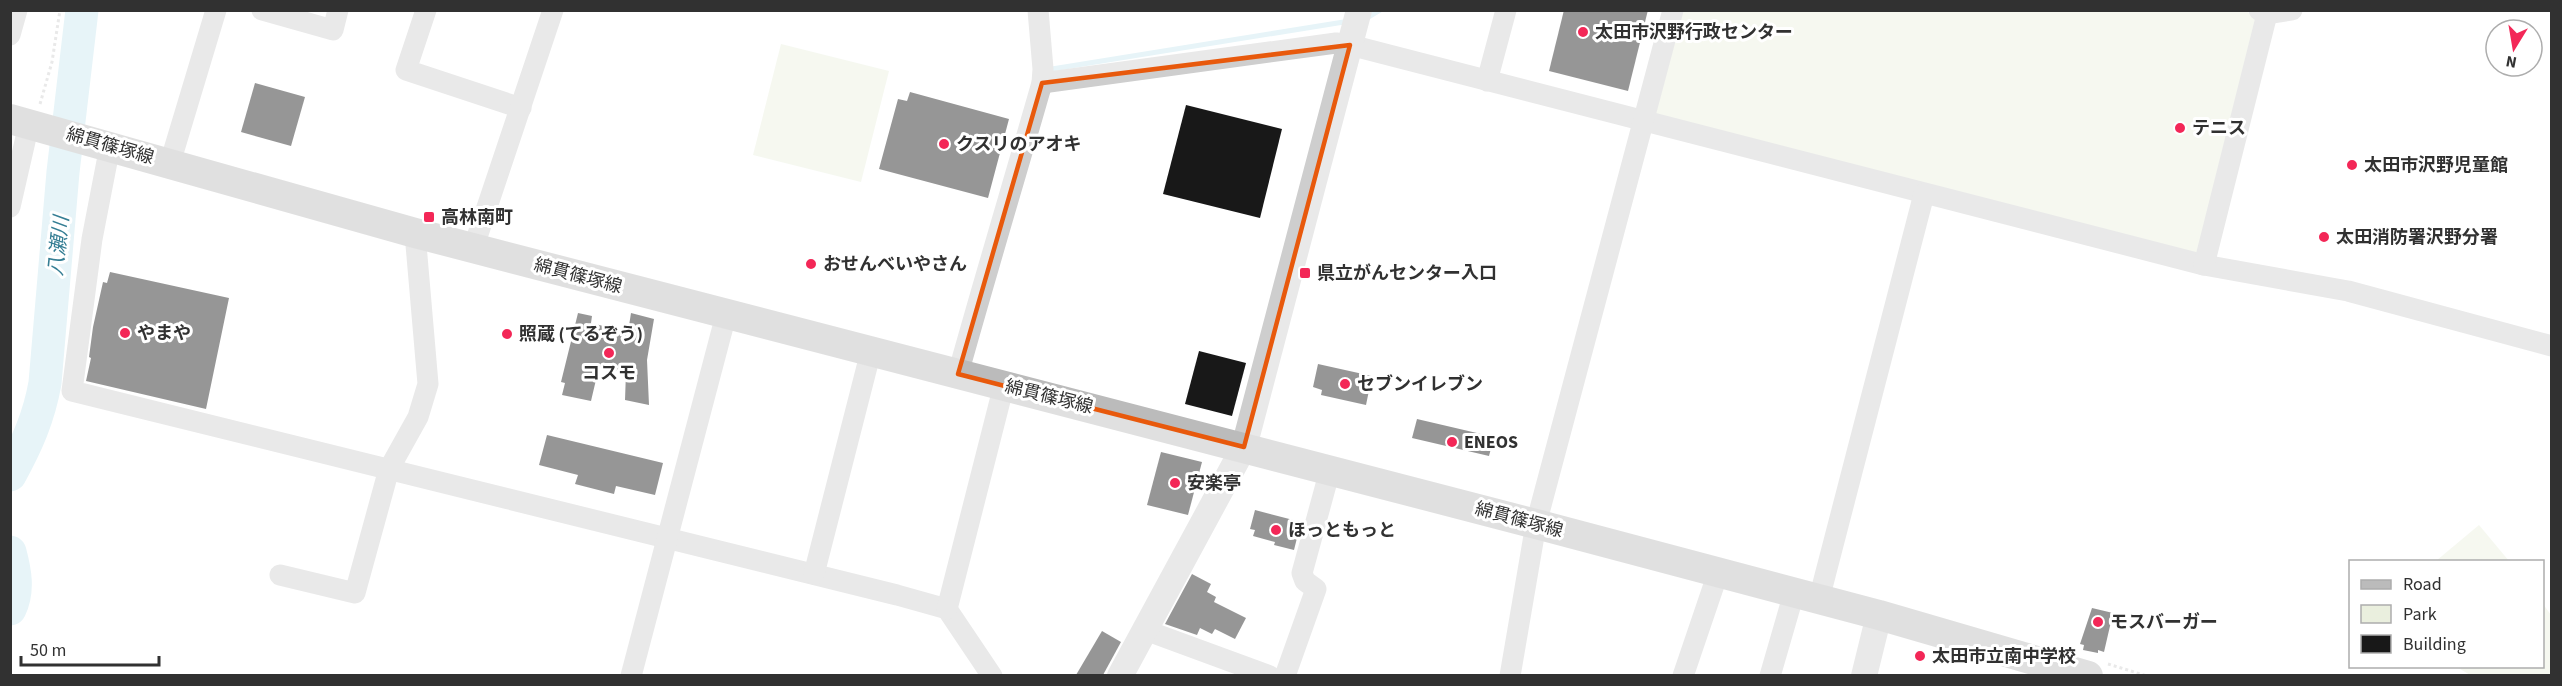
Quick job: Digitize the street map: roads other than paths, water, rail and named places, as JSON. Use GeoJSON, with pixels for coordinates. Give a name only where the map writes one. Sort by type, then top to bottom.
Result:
{"type":"FeatureCollection","features":[{"type":"Feature","properties":{"kind":"main road","name":"綿貫篠塚線"},"geometry":{"type":"LineString","coordinates":[[28,119],[107,145],[474,249],[1536,524],[1879,615],[2088,675]]}},
{"type":"Feature","properties":{"kind":"street"},"geometry":{"type":"LineString","coordinates":[[10,34],[17,10]]}},
{"type":"Feature","properties":{"kind":"street"},"geometry":{"type":"LineString","coordinates":[[170,163],[216,10]]}},
{"type":"Feature","properties":{"kind":"street"},"geometry":{"type":"LineString","coordinates":[[262,10],[333,30],[338,10]]}},
{"type":"Feature","properties":{"kind":"street"},"geometry":{"type":"LineString","coordinates":[[426,10],[406,70],[521,108]]}},
{"type":"Feature","properties":{"kind":"street"},"geometry":{"type":"LineString","coordinates":[[474,249],[553,10]]}},
{"type":"Feature","properties":{"kind":"street"},"geometry":{"type":"LineString","coordinates":[[958,374],[996,235],[1042,83],[1038,10]]}},
{"type":"Feature","properties":{"kind":"street"},"geometry":{"type":"LineString","coordinates":[[1120,675],[1244,447],[1359,10]]}},
{"type":"Feature","properties":{"kind":"street"},"geometry":{"type":"LineString","coordinates":[[1486,81],[1506,10]]}},
{"type":"Feature","properties":{"kind":"street"},"geometry":{"type":"LineString","coordinates":[[1510,675],[1536,524],[1673,10]]}},
{"type":"Feature","properties":{"kind":"street"},"geometry":{"type":"LineString","coordinates":[[2204,265],[2263,12],[2292,10]]}},
{"type":"Feature","properties":{"kind":"street"},"geometry":{"type":"LineString","coordinates":[[1042,83],[1325,45],[1350,45],[2204,265],[2348,291],[2552,346]]}},
{"type":"Feature","properties":{"kind":"street"},"geometry":{"type":"LineString","coordinates":[[10,207],[28,119]]}},
{"type":"Feature","properties":{"kind":"street"},"geometry":{"type":"LineString","coordinates":[[107,145],[72,391],[814,574],[946,609],[992,675]]}},
{"type":"Feature","properties":{"kind":"street"},"geometry":{"type":"LineString","coordinates":[[1770,675],[1807,596],[1924,194]]}},
{"type":"Feature","properties":{"kind":"street"},"geometry":{"type":"LineString","coordinates":[[280,575],[355,593],[389,468],[418,417],[428,384],[415,233]]}},
{"type":"Feature","properties":{"kind":"street"},"geometry":{"type":"LineString","coordinates":[[631,675],[726,315]]}},
{"type":"Feature","properties":{"kind":"street"},"geometry":{"type":"LineString","coordinates":[[814,574],[871,351]]}},
{"type":"Feature","properties":{"kind":"street"},"geometry":{"type":"LineString","coordinates":[[946,609],[1004,385]]}},
{"type":"Feature","properties":{"kind":"street"},"geometry":{"type":"LineString","coordinates":[[1285,675],[1316,589],[1305,581],[1302,573],[1330,470]]}},
{"type":"Feature","properties":{"kind":"street"},"geometry":{"type":"LineString","coordinates":[[1683,675],[1718,573]]}},
{"type":"Feature","properties":{"kind":"street"},"geometry":{"type":"LineString","coordinates":[[1864,675],[1879,615]]}},
{"type":"Feature","properties":{"kind":"street"},"geometry":{"type":"LineString","coordinates":[[1145,630],[1270,675]]}},
{"type":"Feature","properties":{"kind":"waterway","name":"八瀬川"},"geometry":{"type":"LineString","coordinates":[[10,475],[32,430],[45,383],[63,172],[82,10]]}},
{"type":"Feature","properties":{"kind":"waterway"},"geometry":{"type":"LineString","coordinates":[[1365,19],[1380,10]]}},
{"type":"Feature","properties":{"kind":"waterway"},"geometry":{"type":"LineString","coordinates":[[1052,69],[1350,21]]}},
{"type":"Feature","properties":{"kind":"waterway","name":"八瀬川"},"geometry":{"type":"LineString","coordinates":[[10,552],[15,573],[15,595],[10,609]]}},
{"type":"Feature","properties":{"kind":"place","name":"太田市沢野行政センター"},"geometry":{"type":"Point","coordinates":[1583,32]}},
{"type":"Feature","properties":{"kind":"place","name":"テニス"},"geometry":{"type":"Point","coordinates":[2180,128]}},
{"type":"Feature","properties":{"kind":"place","name":"クスリのアオキ"},"geometry":{"type":"Point","coordinates":[944,144]}},
{"type":"Feature","properties":{"kind":"place","name":"太田市沢野児童館"},"geometry":{"type":"Point","coordinates":[2352,165]}},
{"type":"Feature","properties":{"kind":"place","name":"高林南町"},"geometry":{"type":"Point","coordinates":[429,217]}},
{"type":"Feature","properties":{"kind":"place","name":"太田消防署沢野分署"},"geometry":{"type":"Point","coordinates":[2324,237]}},
{"type":"Feature","properties":{"kind":"place","name":"おせんべいやさん"},"geometry":{"type":"Point","coordinates":[811,264]}},
{"type":"Feature","properties":{"kind":"place","name":"県立がんセンター入口"},"geometry":{"type":"Point","coordinates":[1305,273]}},
{"type":"Feature","properties":{"kind":"place","name":"やまや"},"geometry":{"type":"Point","coordinates":[125,333]}},
{"type":"Feature","properties":{"kind":"place","name":"照蔵 (てるぞう)"},"geometry":{"type":"Point","coordinates":[507,334]}},
{"type":"Feature","properties":{"kind":"place","name":"コスモ"},"geometry":{"type":"Point","coordinates":[609,353]}},
{"type":"Feature","properties":{"kind":"place","name":"セブンイレブン"},"geometry":{"type":"Point","coordinates":[1345,384]}},
{"type":"Feature","properties":{"kind":"place","name":"ENEOS"},"geometry":{"type":"Point","coordinates":[1452,442]}},
{"type":"Feature","properties":{"kind":"place","name":"安楽亭"},"geometry":{"type":"Point","coordinates":[1175,483]}},
{"type":"Feature","properties":{"kind":"place","name":"ほっともっと"},"geometry":{"type":"Point","coordinates":[1276,530]}},
{"type":"Feature","properties":{"kind":"place","name":"モスバーガー"},"geometry":{"type":"Point","coordinates":[2098,622]}},
{"type":"Feature","properties":{"kind":"place","name":"太田市立南中学校"},"geometry":{"type":"Point","coordinates":[1920,656]}}]}
